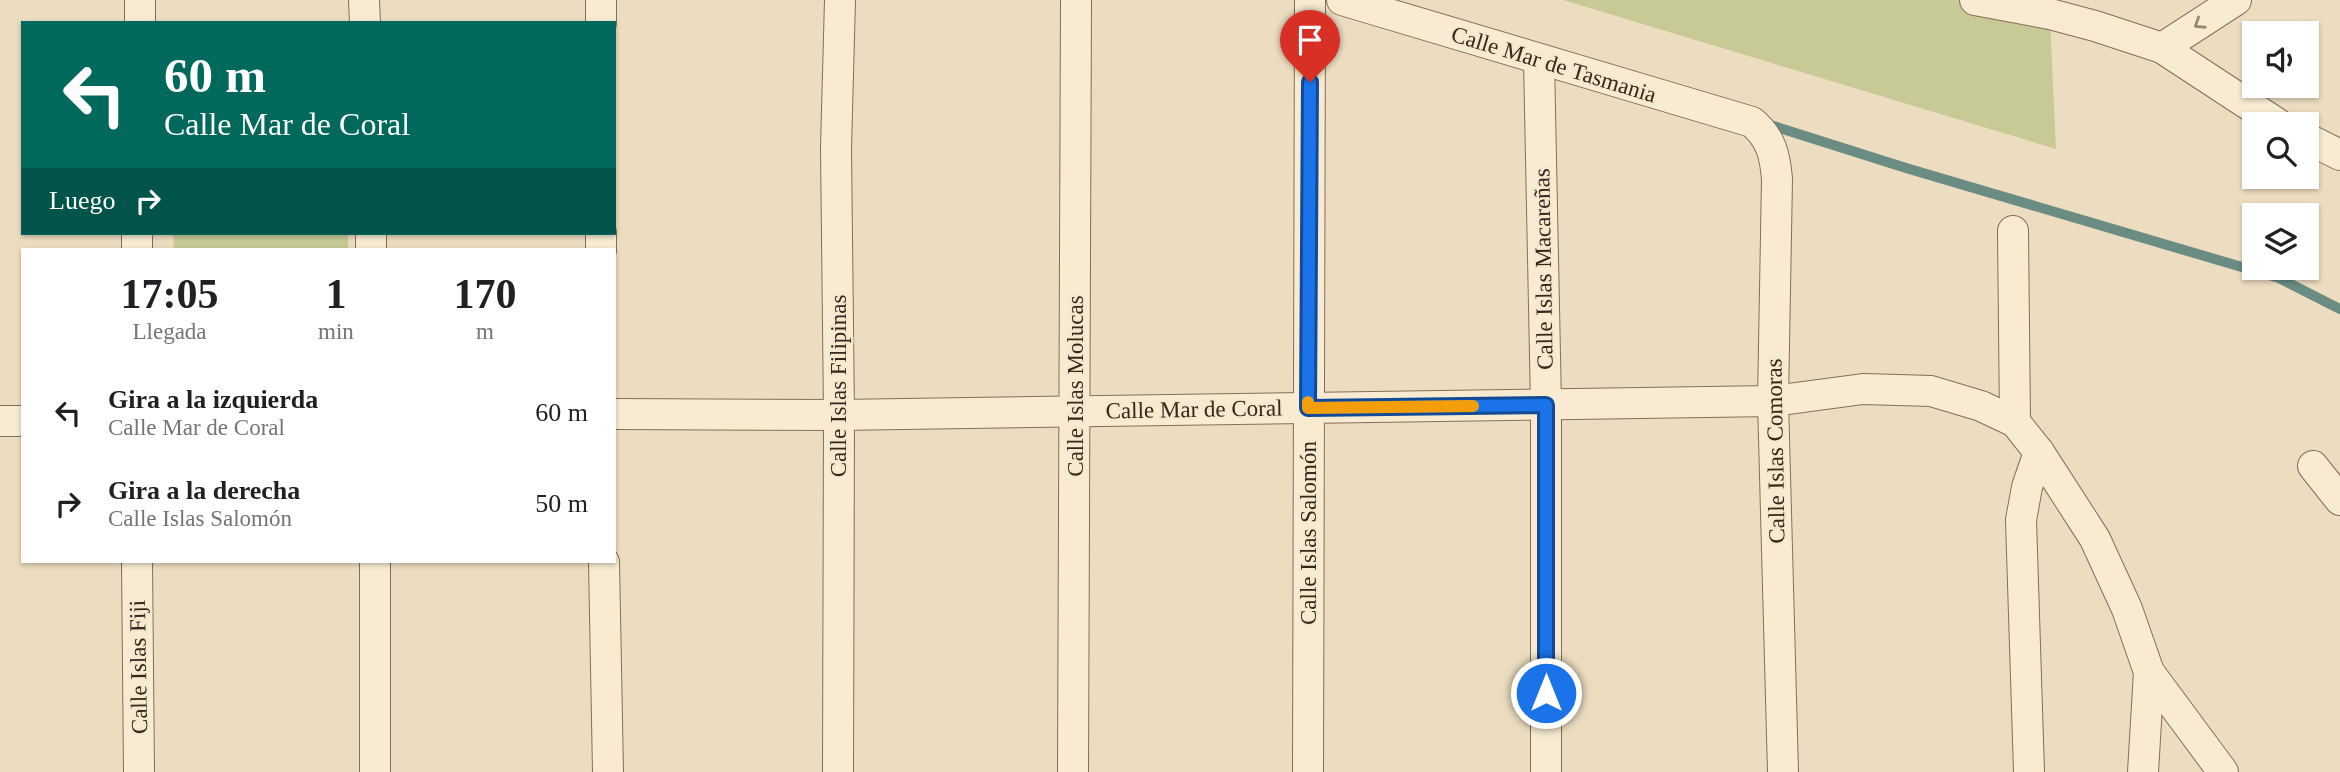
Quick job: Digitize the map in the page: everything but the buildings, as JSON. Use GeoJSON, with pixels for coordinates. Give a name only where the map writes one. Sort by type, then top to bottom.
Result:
{"type":"FeatureCollection","features":[{"type":"Feature","properties":{"kind":"street"},"geometry":{"type":"LineString","coordinates":[[140,0],[140,21]]}},
{"type":"Feature","properties":{"kind":"street"},"geometry":{"type":"LineString","coordinates":[[364,0],[365,21]]}},
{"type":"Feature","properties":{"kind":"street"},"geometry":{"type":"LineString","coordinates":[[601,0],[601,21]]}},
{"type":"Feature","properties":{"kind":"street","name":"Calle Islas Filipinas"},"geometry":{"type":"LineString","coordinates":[[838,772],[839,415],[836,148],[840,0]]}},
{"type":"Feature","properties":{"kind":"street","name":"Calle Islas Molucas"},"geometry":{"type":"LineString","coordinates":[[1073,772],[1076,0]]}},
{"type":"Feature","properties":{"kind":"street","name":"Calle Islas Salomón"},"geometry":{"type":"LineString","coordinates":[[1308,772],[1310,0]]}},
{"type":"Feature","properties":{"kind":"street","name":"Calle Mar de Tasmania"},"geometry":{"type":"LineString","coordinates":[[1342,0],[1752,122],[1764,132]]}},
{"type":"Feature","properties":{"kind":"street"},"geometry":{"type":"LineString","coordinates":[[1975,0],[2050,14],[2162,48],[2260,112]]}},
{"type":"Feature","properties":{"kind":"street"},"geometry":{"type":"LineString","coordinates":[[2162,48],[2236,0]]}},
{"type":"Feature","properties":{"kind":"street","name":"Calle Islas Macareñas"},"geometry":{"type":"LineString","coordinates":[[1539,60],[1546,405],[1546,772]]}},
{"type":"Feature","properties":{"kind":"street","name":"Calle Islas Comoras"},"geometry":{"type":"LineString","coordinates":[[1764,132],[1774,155],[1777,179],[1773,401],[1783,772]]}},
{"type":"Feature","properties":{"kind":"street"},"geometry":{"type":"LineString","coordinates":[[2319,144],[2340,155]]}},
{"type":"Feature","properties":{"kind":"street"},"geometry":{"type":"LineString","coordinates":[[2013,231],[2015,422],[2039,452],[2095,539],[2127,609],[2149,672],[2223,772]]}},
{"type":"Feature","properties":{"kind":"street","name":"Calle Mar de Coral"},"geometry":{"type":"LineString","coordinates":[[616,414],[839,415],[1773,401],[1863,390],[1931,391],[1981,406],[2015,422]]}},
{"type":"Feature","properties":{"kind":"street"},"geometry":{"type":"LineString","coordinates":[[0,421],[21,421]]}},
{"type":"Feature","properties":{"kind":"street"},"geometry":{"type":"LineString","coordinates":[[2029,772],[2021,520],[2027,487],[2039,452]]}},
{"type":"Feature","properties":{"kind":"street"},"geometry":{"type":"LineString","coordinates":[[2313,466],[2340,500]]}},
{"type":"Feature","properties":{"kind":"street","name":"Calle Islas Fiji"},"geometry":{"type":"LineString","coordinates":[[137,563],[139,772]]}},
{"type":"Feature","properties":{"kind":"street"},"geometry":{"type":"LineString","coordinates":[[375,563],[375,772]]}},
{"type":"Feature","properties":{"kind":"street"},"geometry":{"type":"LineString","coordinates":[[604,563],[608,772]]}},
{"type":"Feature","properties":{"kind":"street"},"geometry":{"type":"LineString","coordinates":[[2143,772],[2149,672]]}},
{"type":"Feature","properties":{"kind":"green space"},"geometry":{"type":"Polygon","coordinates":[[[1563,0],[2049,0],[2056,149],[1563,0]]]}},
{"type":"Feature","properties":{"kind":"green space"},"geometry":{"type":"Polygon","coordinates":[[[173,235],[348,235],[348,248],[174,248],[173,235]]]}},
{"type":"Feature","properties":{"kind":"waterway"},"geometry":{"type":"LineString","coordinates":[[1764,123],[1906,168],[2279,278],[2340,309]]}},
{"type":"Feature","properties":{"kind":"slow traffic"},"geometry":{"type":"LineString","coordinates":[[1308,402],[1308,408],[1473,406]]}},
{"type":"Feature","properties":{"kind":"route"},"geometry":{"type":"LineString","coordinates":[[1310,82],[1308,408],[1546,405],[1546,693]]}}]}
